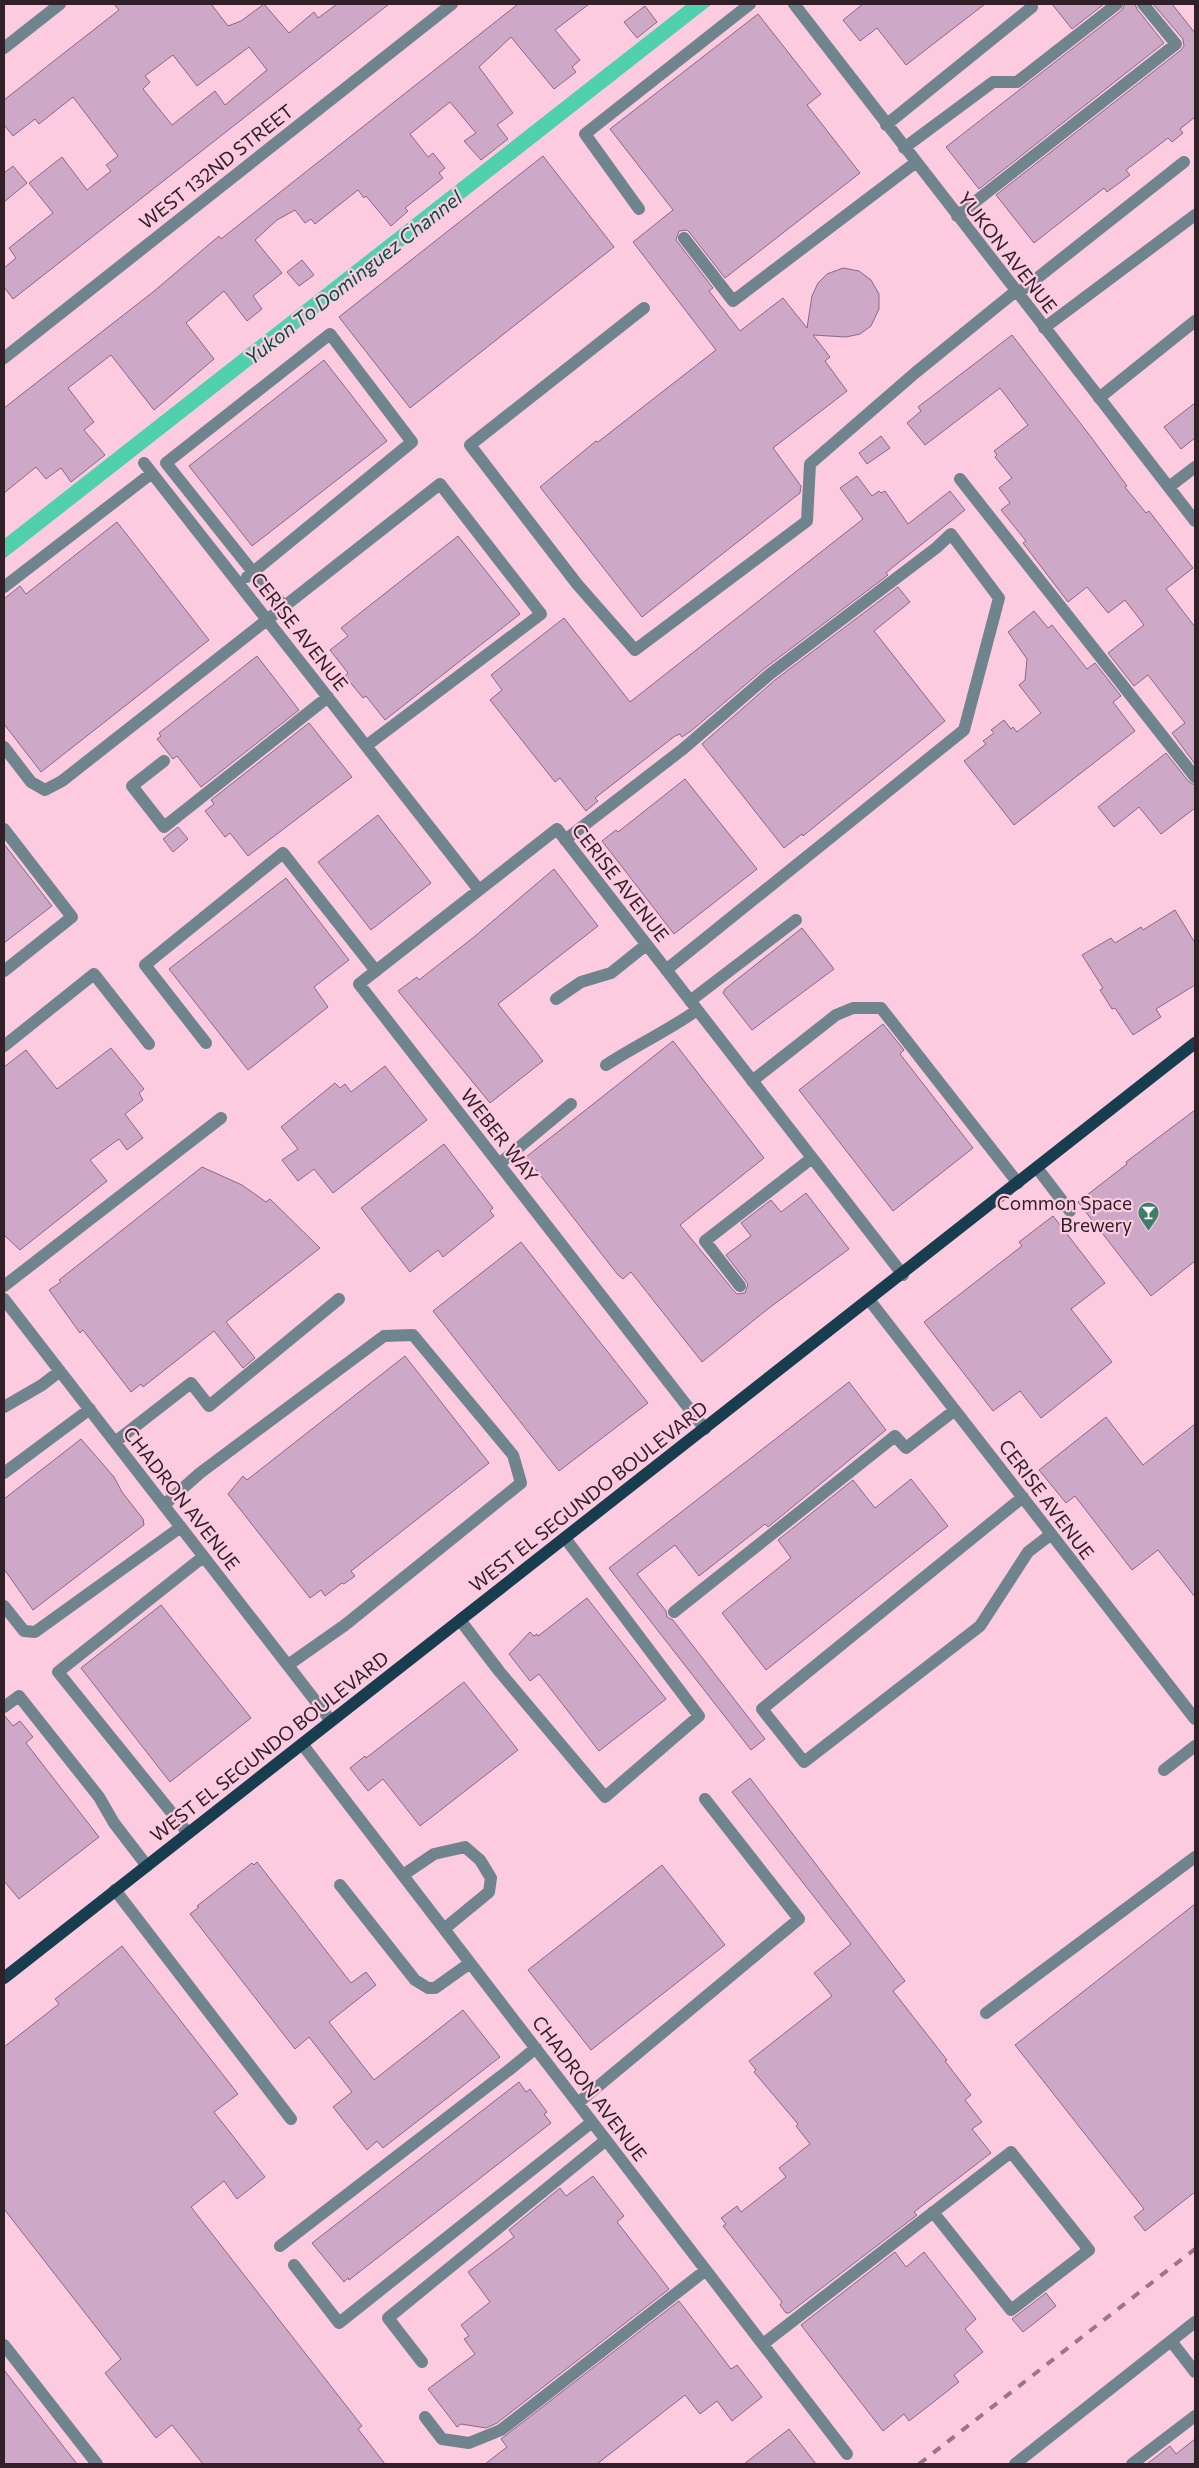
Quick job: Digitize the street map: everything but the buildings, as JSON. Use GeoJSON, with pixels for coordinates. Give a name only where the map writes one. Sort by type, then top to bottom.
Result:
{"type":"FeatureCollection","features":[{"type":"Feature","properties":{"kind":"main road","name":"WEST EL SEGUNDO BOULEVARD"},"geometry":{"type":"LineString","coordinates":[[4,1978],[705,1428],[870,1301],[1195,1043]]}},
{"type":"Feature","properties":{"kind":"street"},"geometry":{"type":"LineString","coordinates":[[4,48],[60,4]]}},
{"type":"Feature","properties":{"kind":"street","name":"WEST 132ND STREET"},"geometry":{"type":"LineString","coordinates":[[4,358],[452,4]]}},
{"type":"Feature","properties":{"kind":"street"},"geometry":{"type":"LineString","coordinates":[[639,209],[585,134],[750,4]]}},
{"type":"Feature","properties":{"kind":"street","name":"YUKON AVENUE"},"geometry":{"type":"LineString","coordinates":[[794,4],[915,163],[1195,521]]}},
{"type":"Feature","properties":{"kind":"street"},"geometry":{"type":"LineString","coordinates":[[904,148],[993,82],[1017,82],[1117,4]]}},
{"type":"Feature","properties":{"kind":"street"},"geometry":{"type":"LineString","coordinates":[[957,216],[1176,44],[1143,4]]}},
{"type":"Feature","properties":{"kind":"street"},"geometry":{"type":"LineString","coordinates":[[886,125],[1032,7]]}},
{"type":"Feature","properties":{"kind":"street"},"geometry":{"type":"LineString","coordinates":[[644,308],[470,445],[577,584],[635,650],[806,521],[810,464],[915,373],[1184,162]]}},
{"type":"Feature","properties":{"kind":"street"},"geometry":{"type":"LineString","coordinates":[[684,238],[733,301],[915,163]]}},
{"type":"Feature","properties":{"kind":"street"},"geometry":{"type":"LineString","coordinates":[[1044,328],[1195,215]]}},
{"type":"Feature","properties":{"kind":"street"},"geometry":{"type":"LineString","coordinates":[[1099,398],[1195,321]]}},
{"type":"Feature","properties":{"kind":"street"},"geometry":{"type":"LineString","coordinates":[[239,584],[253,572],[412,442],[330,334],[166,463],[253,572],[284,606]]}},
{"type":"Feature","properties":{"kind":"street"},"geometry":{"type":"LineString","coordinates":[[1169,488],[1195,467]]}},
{"type":"Feature","properties":{"kind":"street","name":"CERISE AVENUE"},"geometry":{"type":"LineString","coordinates":[[4,587],[148,468],[479,890],[557,829],[903,1275]]}},
{"type":"Feature","properties":{"kind":"street"},"geometry":{"type":"LineString","coordinates":[[960,479],[1195,777]]}},
{"type":"Feature","properties":{"kind":"street"},"geometry":{"type":"LineString","coordinates":[[4,747],[31,782],[45,790],[62,782],[440,484],[541,614],[366,746]]}},
{"type":"Feature","properties":{"kind":"street"},"geometry":{"type":"LineString","coordinates":[[565,840],[682,749],[770,674],[936,548],[951,534],[999,598],[964,730],[666,970]]}},
{"type":"Feature","properties":{"kind":"street"},"geometry":{"type":"LineString","coordinates":[[164,761],[132,786],[164,827],[328,697]]}},
{"type":"Feature","properties":{"kind":"street"},"geometry":{"type":"LineString","coordinates":[[4,829],[72,916],[4,970]]}},
{"type":"Feature","properties":{"kind":"street"},"geometry":{"type":"LineString","coordinates":[[206,1043],[145,965],[283,854],[376,971]]}},
{"type":"Feature","properties":{"kind":"street","name":"WEBER WAY"},"geometry":{"type":"LineString","coordinates":[[479,890],[359,984],[705,1428]]}},
{"type":"Feature","properties":{"kind":"street"},"geometry":{"type":"LineString","coordinates":[[606,1064],[641,1042],[669,1030],[694,1006],[796,920]]}},
{"type":"Feature","properties":{"kind":"street"},"geometry":{"type":"LineString","coordinates":[[556,999],[581,982],[611,973],[646,945]]}},
{"type":"Feature","properties":{"kind":"street"},"geometry":{"type":"LineString","coordinates":[[4,1046],[94,974],[149,1044]]}},
{"type":"Feature","properties":{"kind":"street"},"geometry":{"type":"LineString","coordinates":[[752,1081],[836,1016],[853,1008],[881,1008],[1018,1183]]}},
{"type":"Feature","properties":{"kind":"street"},"geometry":{"type":"LineString","coordinates":[[499,1164],[571,1104]]}},
{"type":"Feature","properties":{"kind":"street"},"geometry":{"type":"LineString","coordinates":[[4,1286],[221,1118]]}},
{"type":"Feature","properties":{"kind":"street"},"geometry":{"type":"LineString","coordinates":[[740,1286],[705,1241],[812,1158]]}},
{"type":"Feature","properties":{"kind":"street"},"geometry":{"type":"LineString","coordinates":[[1037,1168],[1070,1211]]}},
{"type":"Feature","properties":{"kind":"street","name":"CHADRON AVENUE"},"geometry":{"type":"LineString","coordinates":[[4,1299],[331,1721]]}},
{"type":"Feature","properties":{"kind":"street"},"geometry":{"type":"LineString","coordinates":[[115,1442],[191,1383],[209,1406],[339,1300]]}},
{"type":"Feature","properties":{"kind":"street","name":"CERISE AVENUE"},"geometry":{"type":"LineString","coordinates":[[870,1301],[1023,1497],[1050,1535],[1195,1719]]}},
{"type":"Feature","properties":{"kind":"street"},"geometry":{"type":"LineString","coordinates":[[164,1505],[200,1473],[384,1336],[413,1335],[513,1455],[520,1483],[345,1625],[288,1665]]}},
{"type":"Feature","properties":{"kind":"street"},"geometry":{"type":"LineString","coordinates":[[4,1407],[42,1385],[60,1371]]}},
{"type":"Feature","properties":{"kind":"street"},"geometry":{"type":"LineString","coordinates":[[4,1473],[90,1410]]}},
{"type":"Feature","properties":{"kind":"street"},"geometry":{"type":"LineString","coordinates":[[674,1612],[895,1436],[906,1448],[955,1410]]}},
{"type":"Feature","properties":{"kind":"street"},"geometry":{"type":"LineString","coordinates":[[1023,1497],[762,1708],[804,1762],[980,1626],[1028,1552],[1050,1535]]}},
{"type":"Feature","properties":{"kind":"street"},"geometry":{"type":"LineString","coordinates":[[4,1606],[24,1631],[36,1632],[181,1528]]}},
{"type":"Feature","properties":{"kind":"street"},"geometry":{"type":"LineString","coordinates":[[460,1620],[499,1670],[606,1797],[699,1716],[565,1538]]}},
{"type":"Feature","properties":{"kind":"street"},"geometry":{"type":"LineString","coordinates":[[188,1833],[58,1672],[203,1557]]}},
{"type":"Feature","properties":{"kind":"street"},"geometry":{"type":"LineString","coordinates":[[4,1708],[19,1696],[99,1797],[114,1823],[147,1866]]}},
{"type":"Feature","properties":{"kind":"street","name":"CHADRON AVENUE"},"geometry":{"type":"LineString","coordinates":[[302,1744],[847,2454]]}},
{"type":"Feature","properties":{"kind":"street"},"geometry":{"type":"LineString","coordinates":[[1164,1770],[1195,1746]]}},
{"type":"Feature","properties":{"kind":"street"},"geometry":{"type":"LineString","coordinates":[[578,2103],[799,1919],[706,1799]]}},
{"type":"Feature","properties":{"kind":"street"},"geometry":{"type":"LineString","coordinates":[[403,1875],[434,1854],[465,1847],[480,1860],[491,1878],[489,1892],[444,1929]]}},
{"type":"Feature","properties":{"kind":"street"},"geometry":{"type":"LineString","coordinates":[[986,2013],[1195,1858]]}},
{"type":"Feature","properties":{"kind":"street"},"geometry":{"type":"LineString","coordinates":[[340,1885],[415,1980],[428,1988],[436,1988],[470,1963]]}},
{"type":"Feature","properties":{"kind":"street"},"geometry":{"type":"LineString","coordinates":[[116,1890],[291,2119]]}},
{"type":"Feature","properties":{"kind":"street"},"geometry":{"type":"LineString","coordinates":[[280,2246],[536,2048]]}},
{"type":"Feature","properties":{"kind":"street"},"geometry":{"type":"LineString","coordinates":[[294,2265],[339,2323],[592,2122]]}},
{"type":"Feature","properties":{"kind":"street"},"geometry":{"type":"LineString","coordinates":[[422,2362],[388,2318],[606,2140]]}},
{"type":"Feature","properties":{"kind":"street"},"geometry":{"type":"LineString","coordinates":[[763,2344],[933,2212],[1011,2152],[1089,2250],[1011,2310],[933,2212]]}},
{"type":"Feature","properties":{"kind":"street"},"geometry":{"type":"LineString","coordinates":[[425,2417],[442,2439],[469,2443],[501,2430],[706,2270]]}},
{"type":"Feature","properties":{"kind":"street"},"geometry":{"type":"LineString","coordinates":[[1015,2464],[1195,2322]]}},
{"type":"Feature","properties":{"kind":"street"},"geometry":{"type":"LineString","coordinates":[[1171,2341],[1195,2372]]}},
{"type":"Feature","properties":{"kind":"street"},"geometry":{"type":"LineString","coordinates":[[4,2344],[97,2464]]}},
{"type":"Feature","properties":{"kind":"street"},"geometry":{"type":"LineString","coordinates":[[1132,2464],[1195,2416]]}},
{"type":"Feature","properties":{"kind":"water","name":"Yukon To Dominguez Channel"},"geometry":{"type":"Polygon","coordinates":[[[687,4],[712,4],[4,559],[4,539],[687,4]]]}},
{"type":"Feature","properties":{"kind":"railway"},"geometry":{"type":"LineString","coordinates":[[919,2464],[1195,2249]]}},
{"type":"Feature","properties":{"kind":"place","name":"Common Space Brewery"},"geometry":{"type":"Point","coordinates":[1148,1232]}}]}
